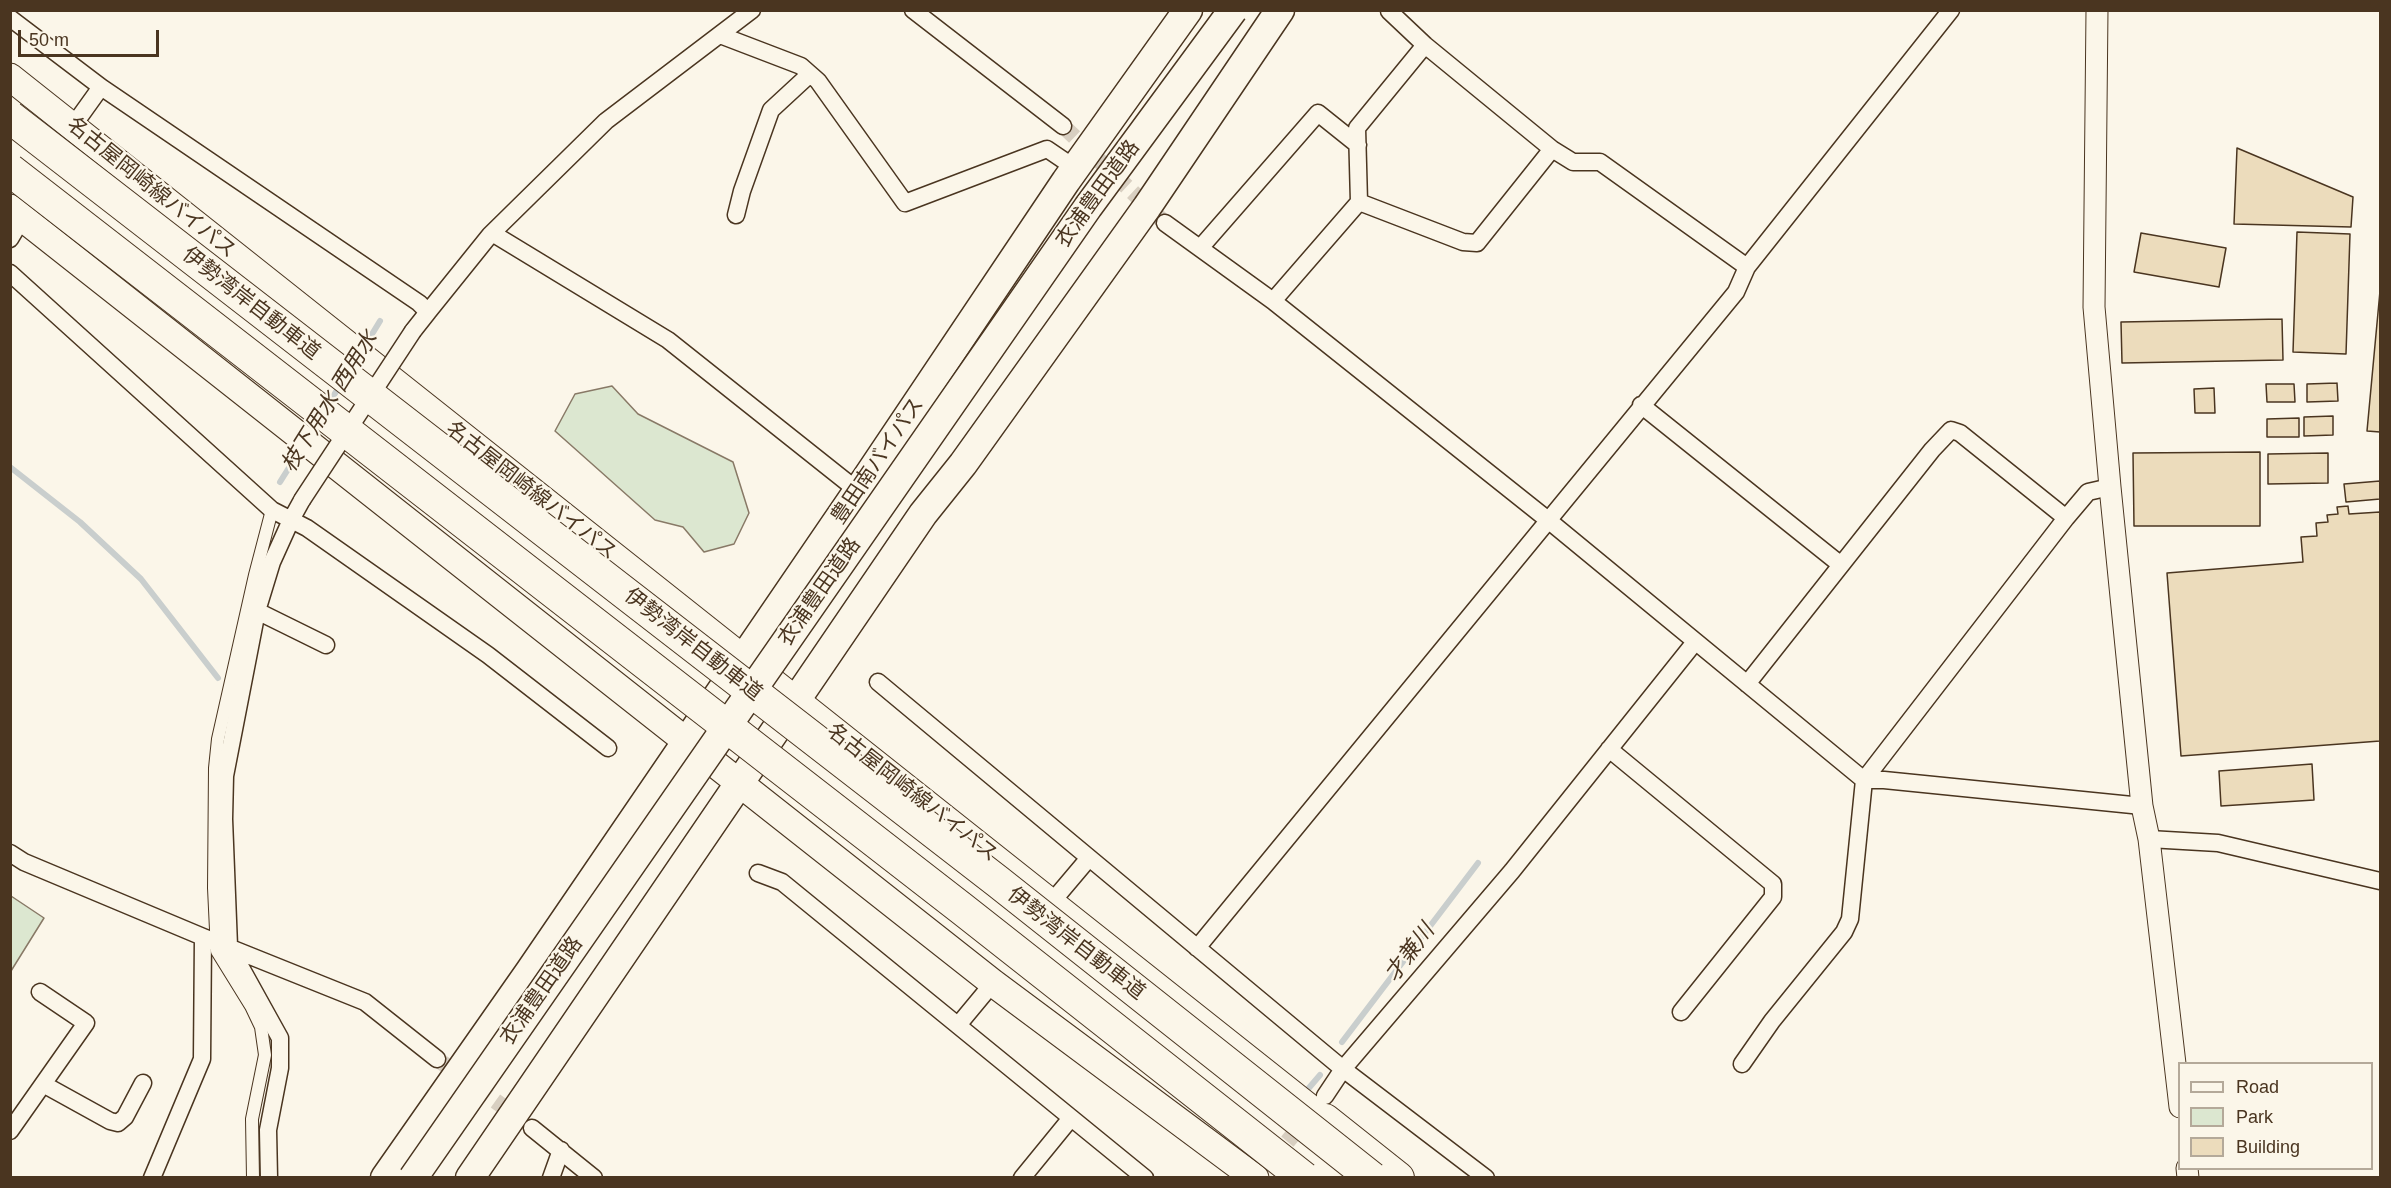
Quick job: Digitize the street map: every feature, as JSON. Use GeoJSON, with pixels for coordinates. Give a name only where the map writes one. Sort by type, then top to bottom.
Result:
{"type":"FeatureCollection","features":[{"type":"Feature","properties":{"kind":"highway","name":"豊田南バイパス"},"geometry":{"type":"LineString","coordinates":[[385,1178],[858,491],[1075,168],[1188,10]]}},
{"type":"Feature","properties":{"kind":"highway","name":"衣浦豊田道路"},"geometry":{"type":"LineString","coordinates":[[400,1178],[1079,200],[1215,10]]}},
{"type":"Feature","properties":{"kind":"highway","name":"衣浦豊田道路"},"geometry":{"type":"LineString","coordinates":[[413,1178],[1088,207],[1233,10]]}},
{"type":"Feature","properties":{"kind":"highway"},"geometry":{"type":"LineString","coordinates":[[470,1178],[923,514],[963,464],[1147,207],[1280,10]]}},
{"type":"Feature","properties":{"kind":"highway","name":"伊勢湾岸自動車道"},"geometry":{"type":"LineString","coordinates":[[10,117],[1006,888],[1372,1178]]}},
{"type":"Feature","properties":{"kind":"highway","name":"伊勢湾岸自動車道"},"geometry":{"type":"LineString","coordinates":[[10,170],[961,908],[1304,1178]]}},
{"type":"Feature","properties":{"kind":"highway"},"geometry":{"type":"LineString","coordinates":[[1325,1108],[1398,1178]]}},
{"type":"Feature","properties":{"kind":"highway"},"geometry":{"type":"LineString","coordinates":[[462,1178],[502,1129]]}},
{"type":"Feature","properties":{"kind":"main road","name":"名古屋岡崎線バイパス"},"geometry":{"type":"LineString","coordinates":[[10,77],[1051,903],[1325,1108],[1349,1150],[1385,1178]]}},
{"type":"Feature","properties":{"kind":"main road"},"geometry":{"type":"LineString","coordinates":[[15,221],[740,782],[993,983],[1255,1178]]}},
{"type":"Feature","properties":{"kind":"street"},"geometry":{"type":"LineString","coordinates":[[152,1178],[202,1059],[216,941],[225,776],[257,611],[272,562],[291,520],[413,331],[492,233],[606,121],[752,10]]}},
{"type":"Feature","properties":{"kind":"street"},"geometry":{"type":"LineString","coordinates":[[913,10],[1063,126]]}},
{"type":"Feature","properties":{"kind":"street"},"geometry":{"type":"LineString","coordinates":[[1197,948],[1736,292],[1747,267],[1951,10]]}},
{"type":"Feature","properties":{"kind":"street"},"geometry":{"type":"LineString","coordinates":[[2097,10],[2094,307],[2142,806],[2149,839],[2178,1090]]}},
{"type":"Feature","properties":{"kind":"street"},"geometry":{"type":"LineString","coordinates":[[1389,11],[1425,45],[1552,149],[1573,162],[1600,162],[1747,267]]}},
{"type":"Feature","properties":{"kind":"street"},"geometry":{"type":"LineString","coordinates":[[10,18],[101,87],[419,303],[428,312]]}},
{"type":"Feature","properties":{"kind":"street"},"geometry":{"type":"LineString","coordinates":[[720,34],[801,66],[818,81],[905,203],[1047,149],[1075,168]]}},
{"type":"Feature","properties":{"kind":"street"},"geometry":{"type":"LineString","coordinates":[[1273,301],[1359,202],[1357,128],[1425,45]]}},
{"type":"Feature","properties":{"kind":"street"},"geometry":{"type":"LineString","coordinates":[[736,215],[742,191],[771,110],[810,74]]}},
{"type":"Feature","properties":{"kind":"street"},"geometry":{"type":"LineString","coordinates":[[73,126],[101,87]]}},
{"type":"Feature","properties":{"kind":"street"},"geometry":{"type":"LineString","coordinates":[[1201,247],[1318,113],[1358,145]]}},
{"type":"Feature","properties":{"kind":"street"},"geometry":{"type":"LineString","coordinates":[[1359,202],[1463,242],[1477,243],[1552,149]]}},
{"type":"Feature","properties":{"kind":"street"},"geometry":{"type":"LineString","coordinates":[[1165,223],[1273,301],[1548,520],[1864,780],[1884,780],[2142,806]]}},
{"type":"Feature","properties":{"kind":"street"},"geometry":{"type":"LineString","coordinates":[[492,233],[668,340],[858,491]]}},
{"type":"Feature","properties":{"kind":"street"},"geometry":{"type":"LineString","coordinates":[[10,273],[272,510],[306,528],[488,655],[608,748]]}},
{"type":"Feature","properties":{"kind":"street"},"geometry":{"type":"LineString","coordinates":[[1641,405],[1841,565]]}},
{"type":"Feature","properties":{"kind":"street"},"geometry":{"type":"LineString","coordinates":[[1747,684],[1932,450],[1951,430],[1960,433],[2066,518]]}},
{"type":"Feature","properties":{"kind":"street"},"geometry":{"type":"LineString","coordinates":[[1742,1064],[1772,1022],[1844,932],[1850,919],[1864,780],[2066,518],[2088,492],[2110,487]]}},
{"type":"Feature","properties":{"kind":"street"},"geometry":{"type":"LineString","coordinates":[[253,1178],[252,1119],[266,1055],[261,1027],[251,1006],[217,951],[214,888],[216,758],[255,575],[272,510]]}},
{"type":"Feature","properties":{"kind":"street"},"geometry":{"type":"LineString","coordinates":[[257,611],[326,645]]}},
{"type":"Feature","properties":{"kind":"street"},"geometry":{"type":"LineString","coordinates":[[1325,1108],[1343,1069],[1512,871],[1695,642]]}},
{"type":"Feature","properties":{"kind":"street"},"geometry":{"type":"LineString","coordinates":[[878,682],[1343,1069],[1486,1178]]}},
{"type":"Feature","properties":{"kind":"street"},"geometry":{"type":"LineString","coordinates":[[1609,749],[1773,884],[1773,897],[1681,1011]]}},
{"type":"Feature","properties":{"kind":"street"},"geometry":{"type":"LineString","coordinates":[[2149,839],[2218,843],[2380,881]]}},
{"type":"Feature","properties":{"kind":"street"},"geometry":{"type":"LineString","coordinates":[[10,853],[24,862],[365,1002],[437,1059]]}},
{"type":"Feature","properties":{"kind":"street"},"geometry":{"type":"LineString","coordinates":[[1051,903],[1089,858]]}},
{"type":"Feature","properties":{"kind":"street"},"geometry":{"type":"LineString","coordinates":[[758,873],[782,882],[959,1024],[1145,1178]]}},
{"type":"Feature","properties":{"kind":"street"},"geometry":{"type":"LineString","coordinates":[[216,941],[280,1038],[280,1068],[268,1130],[269,1178]]}},
{"type":"Feature","properties":{"kind":"street"},"geometry":{"type":"LineString","coordinates":[[959,1024],[993,983]]}},
{"type":"Feature","properties":{"kind":"street"},"geometry":{"type":"LineString","coordinates":[[10,1131],[86,1023],[40,992]]}},
{"type":"Feature","properties":{"kind":"street"},"geometry":{"type":"LineString","coordinates":[[43,1084],[110,1121],[118,1123],[125,1117],[143,1083]]}},
{"type":"Feature","properties":{"kind":"street"},"geometry":{"type":"LineString","coordinates":[[1022,1178],[1071,1118]]}},
{"type":"Feature","properties":{"kind":"street"},"geometry":{"type":"LineString","coordinates":[[532,1128],[594,1178]]}},
{"type":"Feature","properties":{"kind":"street"},"geometry":{"type":"LineString","coordinates":[[551,1178],[561,1150]]}},
{"type":"Feature","properties":{"kind":"green space"},"geometry":{"type":"Polygon","coordinates":[[[612,386],[638,414],[733,462],[749,513],[734,544],[704,552],[683,527],[655,520],[555,431],[575,394],[612,386]]]}},
{"type":"Feature","properties":{"kind":"green space"},"geometry":{"type":"Polygon","coordinates":[[[11,896],[44,918],[11,971],[11,896]]]}},
{"type":"Feature","properties":{"kind":"building"},"geometry":{"type":"Polygon","coordinates":[[[2237,148],[2353,197],[2351,227],[2234,224],[2237,148]]]}},
{"type":"Feature","properties":{"kind":"building"},"geometry":{"type":"Polygon","coordinates":[[[2297,232],[2350,234],[2346,354],[2293,352],[2297,232]]]}},
{"type":"Feature","properties":{"kind":"building"},"geometry":{"type":"Polygon","coordinates":[[[2141,233],[2226,248],[2219,287],[2134,272],[2141,233]]]}},
{"type":"Feature","properties":{"kind":"building"},"geometry":{"type":"Polygon","coordinates":[[[2380,291],[2380,432],[2367,431],[2380,291]]]}},
{"type":"Feature","properties":{"kind":"building"},"geometry":{"type":"Polygon","coordinates":[[[2282,319],[2283,360],[2122,363],[2121,322],[2282,319]]]}},
{"type":"Feature","properties":{"kind":"building"},"geometry":{"type":"Polygon","coordinates":[[[2337,383],[2338,401],[2307,402],[2307,384],[2337,383]]]}},
{"type":"Feature","properties":{"kind":"building"},"geometry":{"type":"Polygon","coordinates":[[[2266,384],[2294,384],[2295,402],[2267,402],[2266,384]]]}},
{"type":"Feature","properties":{"kind":"building"},"geometry":{"type":"Polygon","coordinates":[[[2214,388],[2215,413],[2195,413],[2194,389],[2214,388]]]}},
{"type":"Feature","properties":{"kind":"building"},"geometry":{"type":"Polygon","coordinates":[[[2333,416],[2333,435],[2304,436],[2304,417],[2333,416]]]}},
{"type":"Feature","properties":{"kind":"building"},"geometry":{"type":"Polygon","coordinates":[[[2299,418],[2299,437],[2267,437],[2267,419],[2299,418]]]}},
{"type":"Feature","properties":{"kind":"building"},"geometry":{"type":"Polygon","coordinates":[[[2260,452],[2260,526],[2134,526],[2133,453],[2260,452]]]}},
{"type":"Feature","properties":{"kind":"building"},"geometry":{"type":"Polygon","coordinates":[[[2328,453],[2328,483],[2268,484],[2268,454],[2328,453]]]}},
{"type":"Feature","properties":{"kind":"building"},"geometry":{"type":"Polygon","coordinates":[[[2380,481],[2380,499],[2346,502],[2344,484],[2380,481]]]}},
{"type":"Feature","properties":{"kind":"building"},"geometry":{"type":"Polygon","coordinates":[[[2348,506],[2349,514],[2380,512],[2380,741],[2181,756],[2167,573],[2303,562],[2301,537],[2317,536],[2316,523],[2328,522],[2327,515],[2338,514],[2337,507],[2348,506]]]}},
{"type":"Feature","properties":{"kind":"building"},"geometry":{"type":"Polygon","coordinates":[[[2312,764],[2314,800],[2221,806],[2219,771],[2312,764]]]}},
{"type":"Feature","properties":{"kind":"waterway","name":"枝下用水 西用水"},"geometry":{"type":"LineString","coordinates":[[363,349],[380,321]]}},
{"type":"Feature","properties":{"kind":"waterway","name":"枝下用水 西用水"},"geometry":{"type":"LineString","coordinates":[[328,405],[340,385]]}},
{"type":"Feature","properties":{"kind":"waterway","name":"枝下用水 西用水"},"geometry":{"type":"LineString","coordinates":[[280,482],[302,447]]}},
{"type":"Feature","properties":{"kind":"waterway"},"geometry":{"type":"LineString","coordinates":[[10,467],[80,522],[141,579],[218,678]]}},
{"type":"Feature","properties":{"kind":"waterway","name":"才兼川"},"geometry":{"type":"LineString","coordinates":[[1342,1042],[1478,863]]}},
{"type":"Feature","properties":{"kind":"waterway","name":"才兼川"},"geometry":{"type":"LineString","coordinates":[[1308,1089],[1320,1075]]}},
{"type":"Feature","properties":{"kind":"tunnel"},"geometry":{"type":"LineString","coordinates":[[1063,126],[1165,223]]}},
{"type":"Feature","properties":{"kind":"tunnel"},"geometry":{"type":"LineString","coordinates":[[437,1059],[519,1118]]}},
{"type":"Feature","properties":{"kind":"tunnel"},"geometry":{"type":"LineString","coordinates":[[1272,1160],[1307,1118]]}}]}
